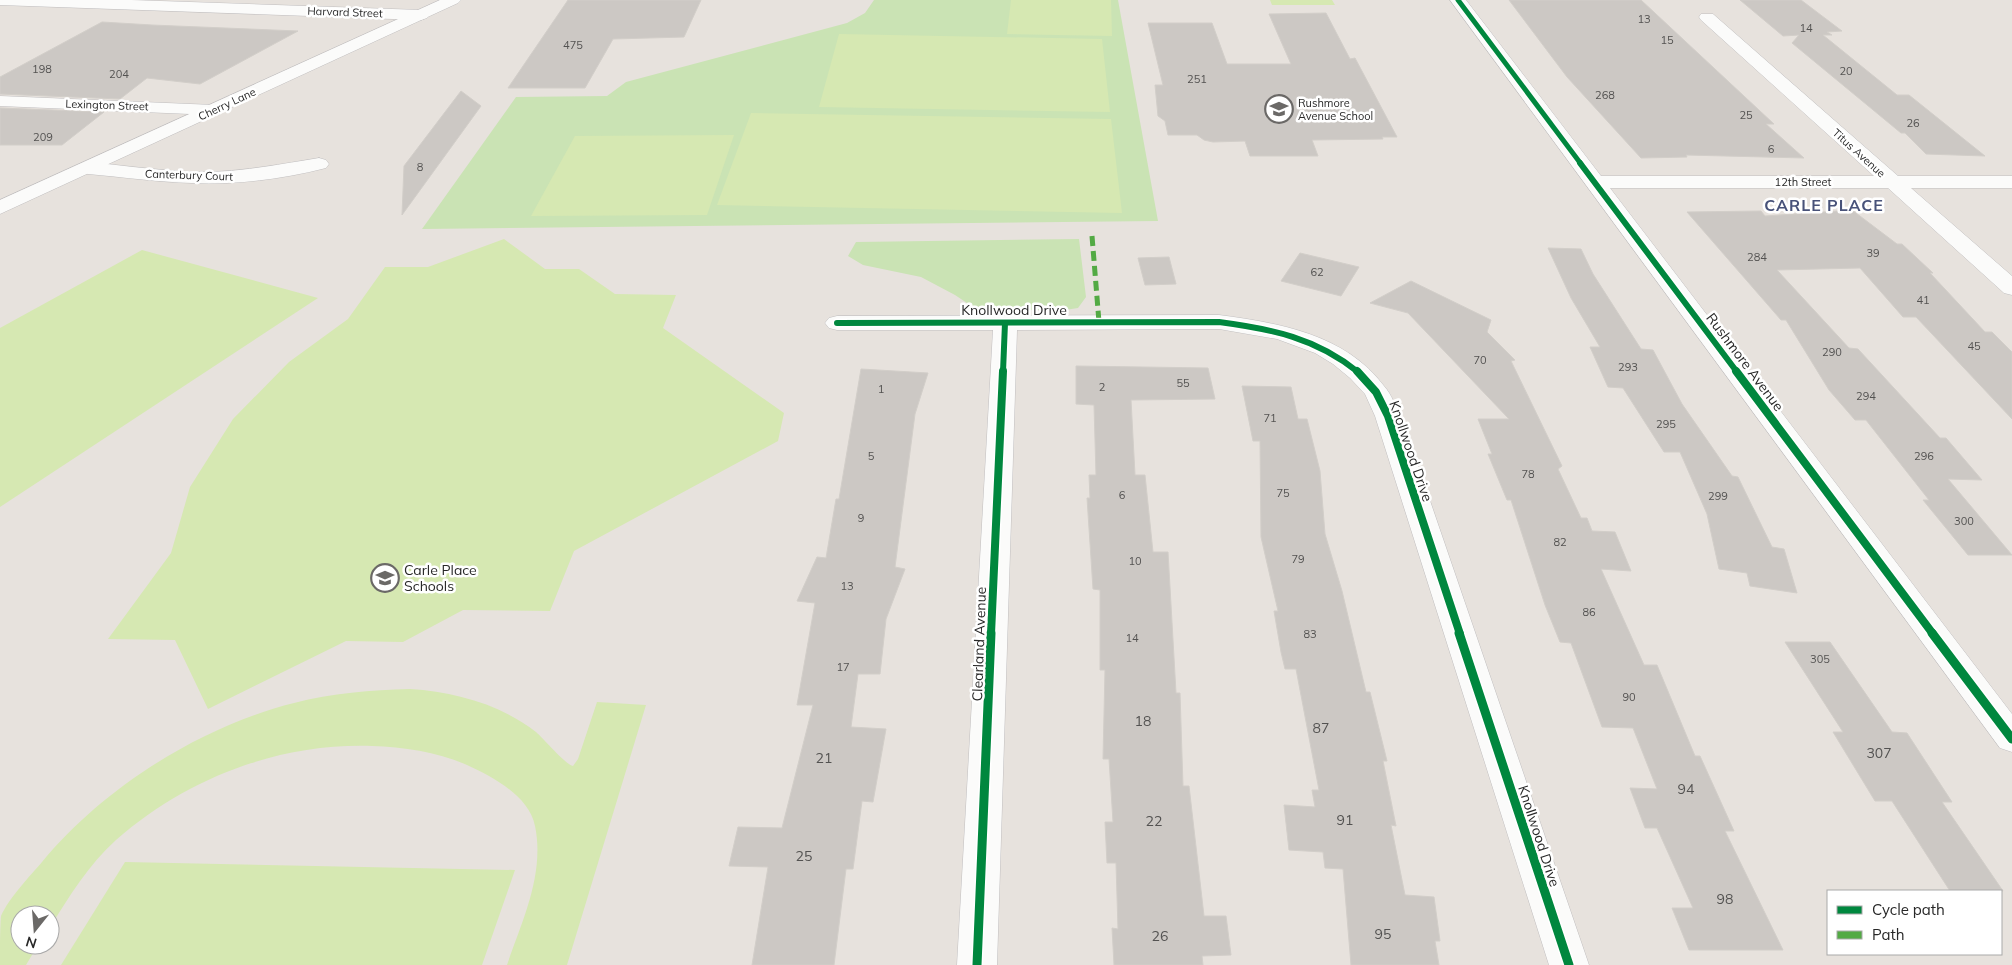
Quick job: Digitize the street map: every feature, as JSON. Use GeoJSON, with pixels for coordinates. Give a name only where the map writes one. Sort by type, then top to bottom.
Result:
{"type":"FeatureCollection","features":[{"type":"Feature","properties":{"kind":"street","name":"Harvard Street"},"geometry":{"type":"LineString","coordinates":[[0,0],[421,15]]}},
{"type":"Feature","properties":{"kind":"street","name":"Cherry Lane"},"geometry":{"type":"LineString","coordinates":[[0,208],[453,0]]}},
{"type":"Feature","properties":{"kind":"street","name":"Rushmore Avenue"},"geometry":{"type":"LineString","coordinates":[[1458,0],[2012,739]]}},
{"type":"Feature","properties":{"kind":"street","name":"Titus Avenue"},"geometry":{"type":"LineString","coordinates":[[1707,17],[2012,288]]}},
{"type":"Feature","properties":{"kind":"street","name":"Lexington Street"},"geometry":{"type":"LineString","coordinates":[[0,101],[214,110]]}},
{"type":"Feature","properties":{"kind":"street","name":"Canterbury Court"},"geometry":{"type":"LineString","coordinates":[[88,168],[223,178],[251,176],[319,164]]}},
{"type":"Feature","properties":{"kind":"street","name":"12th Street"},"geometry":{"type":"LineString","coordinates":[[1595,182],[2012,182]]}},
{"type":"Feature","properties":{"kind":"street","name":"Knollwood Drive"},"geometry":{"type":"LineString","coordinates":[[837,323],[1219,322],[1267,328],[1306,340],[1331,352],[1356,370],[1375,390],[1388,416],[1569,965]]}},
{"type":"Feature","properties":{"kind":"street","name":"Clearland Avenue"},"geometry":{"type":"LineString","coordinates":[[978,965],[1005,323]]}},
{"type":"Feature","properties":{"kind":"green space"},"geometry":{"type":"Polygon","coordinates":[[[874,0],[1118,0],[1158,221],[422,229],[516,97],[607,96],[626,82],[847,23],[865,13],[874,0]]]}},
{"type":"Feature","properties":{"kind":"green space"},"geometry":{"type":"Polygon","coordinates":[[[1011,0],[1111,0],[1112,36],[1007,34],[1011,0]]]}},
{"type":"Feature","properties":{"kind":"green space"},"geometry":{"type":"Polygon","coordinates":[[[1270,0],[1332,0],[1335,5],[1272,5],[1270,0]]]}},
{"type":"Feature","properties":{"kind":"green space"},"geometry":{"type":"Polygon","coordinates":[[[839,34],[1102,39],[1110,112],[819,107],[839,34]]]}},
{"type":"Feature","properties":{"kind":"green space"},"geometry":{"type":"Polygon","coordinates":[[[751,113],[1111,119],[1122,213],[717,205],[751,113]]]}},
{"type":"Feature","properties":{"kind":"green space"},"geometry":{"type":"Polygon","coordinates":[[[734,135],[707,215],[531,216],[575,136],[734,135]]]}},
{"type":"Feature","properties":{"kind":"green space"},"geometry":{"type":"Polygon","coordinates":[[[504,239],[545,269],[579,269],[615,294],[676,295],[663,328],[784,413],[778,441],[574,551],[550,611],[463,610],[403,642],[346,641],[208,709],[175,640],[108,639],[171,553],[190,487],[233,419],[289,362],[348,319],[385,267],[428,267],[504,239]]]}},
{"type":"Feature","properties":{"kind":"green space"},"geometry":{"type":"Polygon","coordinates":[[[1079,239],[1086,297],[1078,308],[1065,310],[991,310],[970,305],[921,277],[863,265],[848,256],[856,242],[1079,239]]]}},
{"type":"Feature","properties":{"kind":"green space"},"geometry":{"type":"Polygon","coordinates":[[[142,250],[318,298],[0,507],[0,328],[142,250]]]}},
{"type":"Feature","properties":{"kind":"green space"},"geometry":{"type":"Polygon","coordinates":[[[410,689],[444,693],[492,707],[522,722],[536,732],[573,766],[578,759],[597,702],[646,705],[567,965],[507,965],[530,897],[537,862],[535,826],[526,806],[518,797],[488,775],[456,760],[421,751],[372,746],[302,751],[268,758],[203,782],[173,799],[144,818],[106,849],[80,881],[60,912],[60,905],[10,905],[10,955],[32,955],[26,965],[0,965],[1,916],[14,895],[67,835],[94,809],[124,785],[156,763],[189,744],[259,713],[323,697],[381,690],[410,689]]]}},
{"type":"Feature","properties":{"kind":"green space"},"geometry":{"type":"Polygon","coordinates":[[[125,862],[515,870],[482,965],[61,965],[125,862]]]}},
{"type":"Feature","properties":{"kind":"building"},"geometry":{"type":"Polygon","coordinates":[[[568,0],[701,0],[684,37],[613,39],[585,88],[508,88],[568,0]]]}},
{"type":"Feature","properties":{"kind":"building"},"geometry":{"type":"Polygon","coordinates":[[[1509,0],[1641,0],[1774,124],[1766,124],[1804,158],[1686,155],[1687,157],[1641,158],[1567,77],[1509,0]]]}},
{"type":"Feature","properties":{"kind":"building"},"geometry":{"type":"Polygon","coordinates":[[[1740,0],[1801,0],[1842,31],[1827,32],[1832,35],[1823,35],[1897,95],[1909,95],[1985,156],[1926,154],[1905,133],[1901,133],[1792,43],[1799,35],[1783,36],[1740,0]]]}},
{"type":"Feature","properties":{"kind":"building"},"geometry":{"type":"Polygon","coordinates":[[[1326,13],[1350,59],[1355,58],[1397,137],[1382,137],[1383,139],[1312,140],[1318,156],[1250,156],[1245,141],[1213,142],[1204,140],[1197,135],[1168,135],[1165,121],[1158,116],[1155,85],[1163,85],[1148,23],[1212,23],[1227,64],[1291,64],[1269,14],[1326,13]]]}},
{"type":"Feature","properties":{"kind":"building"},"geometry":{"type":"Polygon","coordinates":[[[102,22],[298,31],[200,84],[147,78],[120,99],[0,94],[0,77],[102,22]]]}},
{"type":"Feature","properties":{"kind":"building"},"geometry":{"type":"Polygon","coordinates":[[[461,91],[481,106],[402,215],[404,166],[461,91]]]}},
{"type":"Feature","properties":{"kind":"building"},"geometry":{"type":"Polygon","coordinates":[[[0,108],[104,112],[62,145],[0,145],[0,108]]]}},
{"type":"Feature","properties":{"kind":"building"},"geometry":{"type":"Polygon","coordinates":[[[1852,210],[1897,244],[1902,244],[1933,273],[1930,273],[1985,332],[1992,332],[2012,352],[2012,419],[1916,317],[1903,317],[1860,268],[1777,270],[1849,348],[1858,349],[1940,438],[1946,438],[1982,480],[1948,479],[2012,555],[1968,555],[1923,500],[1929,500],[1866,420],[1855,420],[1829,390],[1786,320],[1781,320],[1687,212],[1761,211],[1765,216],[1852,210]]]}},
{"type":"Feature","properties":{"kind":"building"},"geometry":{"type":"Polygon","coordinates":[[[1548,248],[1581,249],[1593,274],[1641,349],[1653,350],[1682,404],[1732,476],[1738,477],[1772,547],[1784,549],[1797,593],[1750,586],[1747,573],[1719,569],[1707,514],[1680,452],[1664,452],[1623,388],[1608,387],[1590,347],[1600,347],[1571,298],[1548,248]]]}},
{"type":"Feature","properties":{"kind":"building"},"geometry":{"type":"Polygon","coordinates":[[[1300,253],[1359,267],[1341,296],[1281,281],[1300,253]]]}},
{"type":"Feature","properties":{"kind":"building"},"geometry":{"type":"Polygon","coordinates":[[[1169,257],[1176,284],[1145,285],[1138,258],[1169,257]]]}},
{"type":"Feature","properties":{"kind":"building"},"geometry":{"type":"Polygon","coordinates":[[[1411,281],[1491,320],[1487,332],[1515,360],[1511,361],[1562,466],[1558,469],[1581,518],[1587,518],[1592,531],[1615,532],[1631,571],[1601,569],[1644,665],[1657,665],[1695,756],[1700,756],[1734,831],[1725,831],[1783,950],[1689,950],[1672,908],[1693,908],[1657,828],[1645,828],[1630,788],[1657,789],[1633,728],[1602,727],[1571,643],[1560,642],[1545,605],[1511,500],[1507,500],[1488,454],[1492,454],[1478,419],[1509,419],[1408,313],[1370,303],[1411,281]]]}},
{"type":"Feature","properties":{"kind":"building"},"geometry":{"type":"Polygon","coordinates":[[[1076,366],[1208,368],[1215,399],[1131,400],[1135,475],[1145,475],[1153,552],[1168,552],[1176,693],[1180,693],[1183,786],[1189,786],[1204,916],[1226,916],[1231,955],[1202,956],[1203,965],[1114,965],[1112,928],[1118,929],[1116,863],[1107,863],[1105,822],[1113,822],[1109,759],[1103,759],[1105,670],[1100,670],[1100,590],[1093,589],[1087,498],[1090,498],[1089,475],[1096,475],[1094,405],[1076,404],[1076,366]]]}},
{"type":"Feature","properties":{"kind":"building"},"geometry":{"type":"Polygon","coordinates":[[[861,369],[928,373],[915,414],[895,567],[905,569],[886,619],[880,674],[858,674],[851,727],[886,729],[873,802],[862,801],[853,869],[846,869],[834,965],[752,965],[768,867],[729,866],[738,827],[782,828],[813,705],[797,705],[815,603],[797,601],[817,557],[826,558],[836,499],[839,499],[861,369]]]}},
{"type":"Feature","properties":{"kind":"building"},"geometry":{"type":"Polygon","coordinates":[[[1242,386],[1291,387],[1298,419],[1307,419],[1320,471],[1325,534],[1342,591],[1366,692],[1370,692],[1387,761],[1383,761],[1396,826],[1391,825],[1405,895],[1434,897],[1440,941],[1435,941],[1439,965],[1351,965],[1343,869],[1325,868],[1323,852],[1289,850],[1284,805],[1315,807],[1312,790],[1319,790],[1296,669],[1285,669],[1281,652],[1274,611],[1278,611],[1261,537],[1260,441],[1253,441],[1242,386]]]}},
{"type":"Feature","properties":{"kind":"building"},"geometry":{"type":"Polygon","coordinates":[[[1785,642],[1830,642],[1892,732],[1907,733],[1952,802],[1942,802],[2003,891],[1949,890],[1892,801],[1875,801],[1833,732],[1843,732],[1785,642]]]}},
{"type":"Feature","properties":{"kind":"marked path"},"geometry":{"type":"LineString","coordinates":[[1092,236],[1099,322]]}},
{"type":"Feature","properties":{"kind":"cycle path"},"geometry":{"type":"LineString","coordinates":[[1458,0],[2012,739]]}},
{"type":"Feature","properties":{"kind":"cycle path"},"geometry":{"type":"LineString","coordinates":[[837,323],[1219,322],[1283,333],[1304,340],[1342,359],[1359,372],[1380,398],[1388,416],[1569,965]]}},
{"type":"Feature","properties":{"kind":"cycle path"},"geometry":{"type":"LineString","coordinates":[[977,965],[1005,323]]}},
{"type":"Feature","properties":{"kind":"place","name":"Rushmore Avenue School"},"geometry":{"type":"Point","coordinates":[1279,109]}},
{"type":"Feature","properties":{"kind":"place","name":"Carle Place Schools"},"geometry":{"type":"Point","coordinates":[385,578]}},
{"type":"Feature","properties":{"kind":"district","name":"CARLE PLACE"},"geometry":{"type":"Point","coordinates":[1824,205]}}]}
